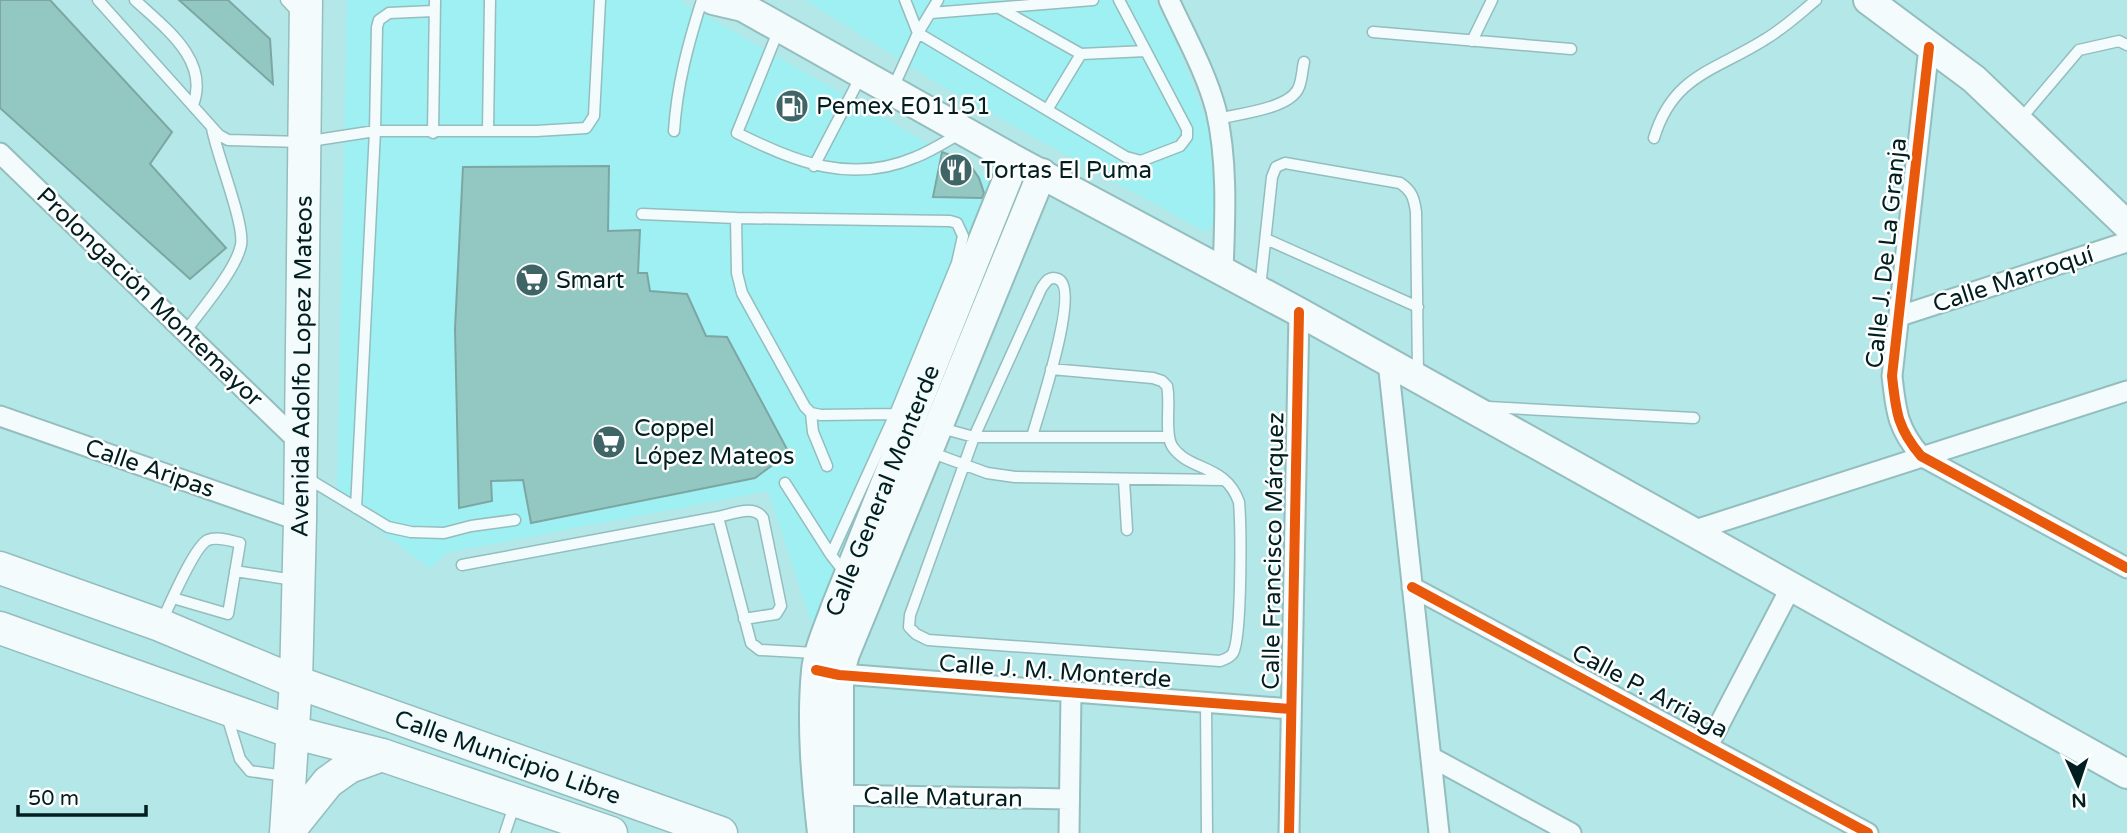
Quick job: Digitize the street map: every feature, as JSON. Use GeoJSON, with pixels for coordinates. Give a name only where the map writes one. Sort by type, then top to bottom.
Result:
{"type":"FeatureCollection","features":[{"type":"Feature","properties":{"kind":"main road"},"geometry":{"type":"LineString","coordinates":[[713,0],[741,4],[862,75],[1299,312],[2127,774]]}},
{"type":"Feature","properties":{"kind":"main road"},"geometry":{"type":"LineString","coordinates":[[1868,0],[1974,79],[2127,225]]}},
{"type":"Feature","properties":{"kind":"main road","name":"Avenida Adolfo Lopez Mateos"},"geometry":{"type":"LineString","coordinates":[[287,833],[296,682],[300,521],[304,142],[298,7]]}},
{"type":"Feature","properties":{"kind":"main road","name":"Calle General Monterde"},"geometry":{"type":"LineString","coordinates":[[830,663],[910,431],[1015,160]]}},
{"type":"Feature","properties":{"kind":"main road","name":"Calle General Monterde"},"geometry":{"type":"LineString","coordinates":[[822,833],[829,795],[830,663],[840,565],[1042,173]]}},
{"type":"Feature","properties":{"kind":"main road","name":"Calle Municipio Libre"},"geometry":{"type":"LineString","coordinates":[[0,568],[167,611],[296,682],[721,833]]}},
{"type":"Feature","properties":{"kind":"main road"},"geometry":{"type":"LineString","coordinates":[[0,628],[292,732],[382,755],[486,788],[611,833]]}},
{"type":"Feature","properties":{"kind":"main road"},"geometry":{"type":"LineString","coordinates":[[287,833],[328,782],[349,767],[382,755]]}},
{"type":"Feature","properties":{"kind":"main road"},"geometry":{"type":"LineString","coordinates":[[486,788],[504,756]]}},
{"type":"Feature","properties":{"kind":"main road","name":"Calle General Monterde"},"geometry":{"type":"LineString","coordinates":[[829,795],[839,833]]}},
{"type":"Feature","properties":{"kind":"street"},"geometry":{"type":"LineString","coordinates":[[1169,0],[1202,72],[1217,119],[1223,182],[1223,271]]}},
{"type":"Feature","properties":{"kind":"street","name":"Calle J. De La Granja"},"geometry":{"type":"LineString","coordinates":[[1921,456],[1903,433],[1896,412],[1892,376],[1929,47]]}},
{"type":"Feature","properties":{"kind":"street","name":"Prolongación Montemayor"},"geometry":{"type":"LineString","coordinates":[[0,153],[299,442]]}},
{"type":"Feature","properties":{"kind":"street","name":"Calle Marroquí"},"geometry":{"type":"LineString","coordinates":[[1900,316],[2127,242]]}},
{"type":"Feature","properties":{"kind":"street","name":"Calle Francisco Márquez"},"geometry":{"type":"LineString","coordinates":[[1289,833],[1299,312]]}},
{"type":"Feature","properties":{"kind":"street"},"geometry":{"type":"LineString","coordinates":[[1388,362],[1439,833]]}},
{"type":"Feature","properties":{"kind":"street"},"geometry":{"type":"LineString","coordinates":[[1692,531],[2127,391]]}},
{"type":"Feature","properties":{"kind":"street","name":"Calle Aripas"},"geometry":{"type":"LineString","coordinates":[[0,416],[300,521]]}},
{"type":"Feature","properties":{"kind":"street"},"geometry":{"type":"LineString","coordinates":[[1921,456],[2127,568]]}},
{"type":"Feature","properties":{"kind":"street","name":"Calle P. Arriaga"},"geometry":{"type":"LineString","coordinates":[[1412,587],[1868,833]]}},
{"type":"Feature","properties":{"kind":"street"},"geometry":{"type":"LineString","coordinates":[[1708,746],[1791,587]]}},
{"type":"Feature","properties":{"kind":"street","name":"Calle J. M. Monterde"},"geometry":{"type":"LineString","coordinates":[[830,663],[1070,693],[1292,709]]}},
{"type":"Feature","properties":{"kind":"street"},"geometry":{"type":"LineString","coordinates":[[1069,833],[1070,693]]}},
{"type":"Feature","properties":{"kind":"street"},"geometry":{"type":"LineString","coordinates":[[1431,757],[1571,833]]}},
{"type":"Feature","properties":{"kind":"street","name":"Calle Maturan"},"geometry":{"type":"LineString","coordinates":[[829,795],[1069,799]]}},
{"type":"Feature","properties":{"kind":"lane"},"geometry":{"type":"LineString","coordinates":[[99,0],[212,128],[228,139],[304,142],[375,131],[433,133],[586,128],[594,116],[597,2]]}},
{"type":"Feature","properties":{"kind":"lane"},"geometry":{"type":"LineString","coordinates":[[135,0],[163,26],[192,60],[198,79],[198,92],[193,105]]}},
{"type":"Feature","properties":{"kind":"lane"},"geometry":{"type":"LineString","coordinates":[[488,131],[490,0]]}},
{"type":"Feature","properties":{"kind":"lane"},"geometry":{"type":"LineString","coordinates":[[674,131],[676,97],[685,51],[702,0]]}},
{"type":"Feature","properties":{"kind":"lane"},"geometry":{"type":"LineString","coordinates":[[905,0],[918,33],[1046,110],[1134,160],[1141,161],[1180,145],[1187,137],[1187,129],[1119,0]]}},
{"type":"Feature","properties":{"kind":"lane"},"geometry":{"type":"LineString","coordinates":[[892,91],[918,33],[938,0]]}},
{"type":"Feature","properties":{"kind":"lane"},"geometry":{"type":"LineString","coordinates":[[931,13],[1093,0]]}},
{"type":"Feature","properties":{"kind":"lane"},"geometry":{"type":"LineString","coordinates":[[1472,41],[1492,0]]}},
{"type":"Feature","properties":{"kind":"lane"},"geometry":{"type":"LineString","coordinates":[[1654,138],[1661,116],[1682,88],[1700,74],[1763,41],[1816,0]]}},
{"type":"Feature","properties":{"kind":"lane"},"geometry":{"type":"LineString","coordinates":[[356,508],[379,20],[389,12],[434,5],[433,133]]}},
{"type":"Feature","properties":{"kind":"lane"},"geometry":{"type":"LineString","coordinates":[[1001,9],[1081,54],[1146,51]]}},
{"type":"Feature","properties":{"kind":"lane"},"geometry":{"type":"LineString","coordinates":[[780,29],[737,133],[814,166],[853,171],[881,168],[916,157],[965,131]]}},
{"type":"Feature","properties":{"kind":"lane"},"geometry":{"type":"LineString","coordinates":[[1373,32],[1571,50]]}},
{"type":"Feature","properties":{"kind":"lane"},"geometry":{"type":"LineString","coordinates":[[2019,121],[2080,50],[2119,41],[2127,45]]}},
{"type":"Feature","properties":{"kind":"lane"},"geometry":{"type":"LineString","coordinates":[[1046,110],[1081,54]]}},
{"type":"Feature","properties":{"kind":"lane"},"geometry":{"type":"LineString","coordinates":[[1217,119],[1270,107],[1291,99],[1300,88],[1304,62]]}},
{"type":"Feature","properties":{"kind":"lane"},"geometry":{"type":"LineString","coordinates":[[814,166],[862,75]]}},
{"type":"Feature","properties":{"kind":"lane"},"geometry":{"type":"LineString","coordinates":[[185,332],[235,262],[241,243],[239,222],[212,128]]}},
{"type":"Feature","properties":{"kind":"lane"},"geometry":{"type":"LineString","coordinates":[[1260,291],[1272,177],[1276,167],[1285,163],[1400,183],[1409,189],[1416,212],[1418,379]]}},
{"type":"Feature","properties":{"kind":"lane"},"geometry":{"type":"LineString","coordinates":[[642,214],[736,218],[950,220],[957,223],[964,236],[910,431]]}},
{"type":"Feature","properties":{"kind":"lane"},"geometry":{"type":"LineString","coordinates":[[736,218],[737,273],[742,293],[805,407],[811,412],[910,431],[974,437],[1169,437]]}},
{"type":"Feature","properties":{"kind":"lane"},"geometry":{"type":"LineString","coordinates":[[1266,239],[1418,307]]}},
{"type":"Feature","properties":{"kind":"lane"},"geometry":{"type":"LineString","coordinates":[[1032,437],[1066,302],[1065,286],[1060,279],[1047,280],[1041,289],[974,437],[909,615],[909,627],[928,640],[1220,661],[1229,658],[1234,651],[1238,626],[1240,514],[1235,491],[1227,480],[1179,453],[1172,446],[1169,437],[1169,395],[1167,386],[1162,381],[1153,377],[1051,369]]}},
{"type":"Feature","properties":{"kind":"lane"},"geometry":{"type":"LineString","coordinates":[[1467,406],[1694,418]]}},
{"type":"Feature","properties":{"kind":"lane"},"geometry":{"type":"LineString","coordinates":[[811,412],[813,432],[827,466]]}},
{"type":"Feature","properties":{"kind":"lane"},"geometry":{"type":"LineString","coordinates":[[910,431],[963,465],[987,473],[1015,477],[1227,480]]}},
{"type":"Feature","properties":{"kind":"lane"},"geometry":{"type":"LineString","coordinates":[[300,473],[388,527],[426,534],[515,520]]}},
{"type":"Feature","properties":{"kind":"lane"},"geometry":{"type":"LineString","coordinates":[[1124,480],[1127,530]]}},
{"type":"Feature","properties":{"kind":"lane"},"geometry":{"type":"LineString","coordinates":[[785,483],[840,565]]}},
{"type":"Feature","properties":{"kind":"lane"},"geometry":{"type":"LineString","coordinates":[[463,565],[753,510],[759,512],[763,518],[781,606],[776,614],[744,619]]}},
{"type":"Feature","properties":{"kind":"lane"},"geometry":{"type":"LineString","coordinates":[[718,517],[751,643],[760,650],[830,663]]}},
{"type":"Feature","properties":{"kind":"lane"},"geometry":{"type":"LineString","coordinates":[[216,538],[240,543],[228,614],[167,611],[196,554],[208,540],[216,538]]}},
{"type":"Feature","properties":{"kind":"lane"},"geometry":{"type":"LineString","coordinates":[[235,571],[298,580]]}},
{"type":"Feature","properties":{"kind":"lane"},"geometry":{"type":"LineString","coordinates":[[1206,703],[1207,833]]}},
{"type":"Feature","properties":{"kind":"lane"},"geometry":{"type":"LineString","coordinates":[[225,708],[240,759],[250,771],[289,776]]}},
{"type":"Feature","properties":{"kind":"lane"},"geometry":{"type":"LineString","coordinates":[[505,833],[516,799]]}},
{"type":"Feature","properties":{"kind":"shaded area"},"geometry":{"type":"Polygon","coordinates":[[[347,0],[679,0],[992,180],[813,627],[768,491],[446,553],[430,568],[337,500],[347,0]]]}},
{"type":"Feature","properties":{"kind":"shaded area"},"geometry":{"type":"Polygon","coordinates":[[[805,0],[1155,0],[1173,34],[1216,151],[1214,223],[1206,232],[940,85],[805,0]]]}},
{"type":"Feature","properties":{"kind":"building"},"geometry":{"type":"Polygon","coordinates":[[[0,0],[50,0],[172,132],[150,164],[226,248],[190,279],[0,108],[0,0]]]}},
{"type":"Feature","properties":{"kind":"building"},"geometry":{"type":"Polygon","coordinates":[[[179,0],[228,0],[270,39],[273,84],[179,0]]]}},
{"type":"Feature","properties":{"kind":"building","name":"Tortas El Puma"},"geometry":{"type":"Polygon","coordinates":[[[942,152],[968,162],[979,178],[984,193],[982,198],[933,197],[942,152]]]}},
{"type":"Feature","properties":{"kind":"building"},"geometry":{"type":"Polygon","coordinates":[[[609,166],[608,231],[640,230],[638,273],[647,273],[650,291],[687,294],[706,336],[727,337],[789,453],[755,478],[531,523],[523,480],[491,481],[492,501],[459,508],[455,329],[463,167],[609,166]]]}},
{"type":"Feature","properties":{"kind":"cycle path"},"geometry":{"type":"LineString","coordinates":[[1929,47],[1892,376],[1902,428],[1921,456],[2127,568]]}},
{"type":"Feature","properties":{"kind":"cycle path"},"geometry":{"type":"LineString","coordinates":[[1289,833],[1299,312]]}},
{"type":"Feature","properties":{"kind":"cycle path"},"geometry":{"type":"LineString","coordinates":[[1412,587],[1868,833]]}},
{"type":"Feature","properties":{"kind":"cycle path"},"geometry":{"type":"LineString","coordinates":[[816,670],[839,675],[1291,709]]}},
{"type":"Feature","properties":{"kind":"place","name":"Pemex E01151"},"geometry":{"type":"Point","coordinates":[792,106]}},
{"type":"Feature","properties":{"kind":"place","name":"Tortas El Puma"},"geometry":{"type":"Point","coordinates":[956,170]}},
{"type":"Feature","properties":{"kind":"place","name":"Smart"},"geometry":{"type":"Point","coordinates":[532,280]}},
{"type":"Feature","properties":{"kind":"place","name":"Coppel López Mateos"},"geometry":{"type":"Point","coordinates":[609,442]}}]}
